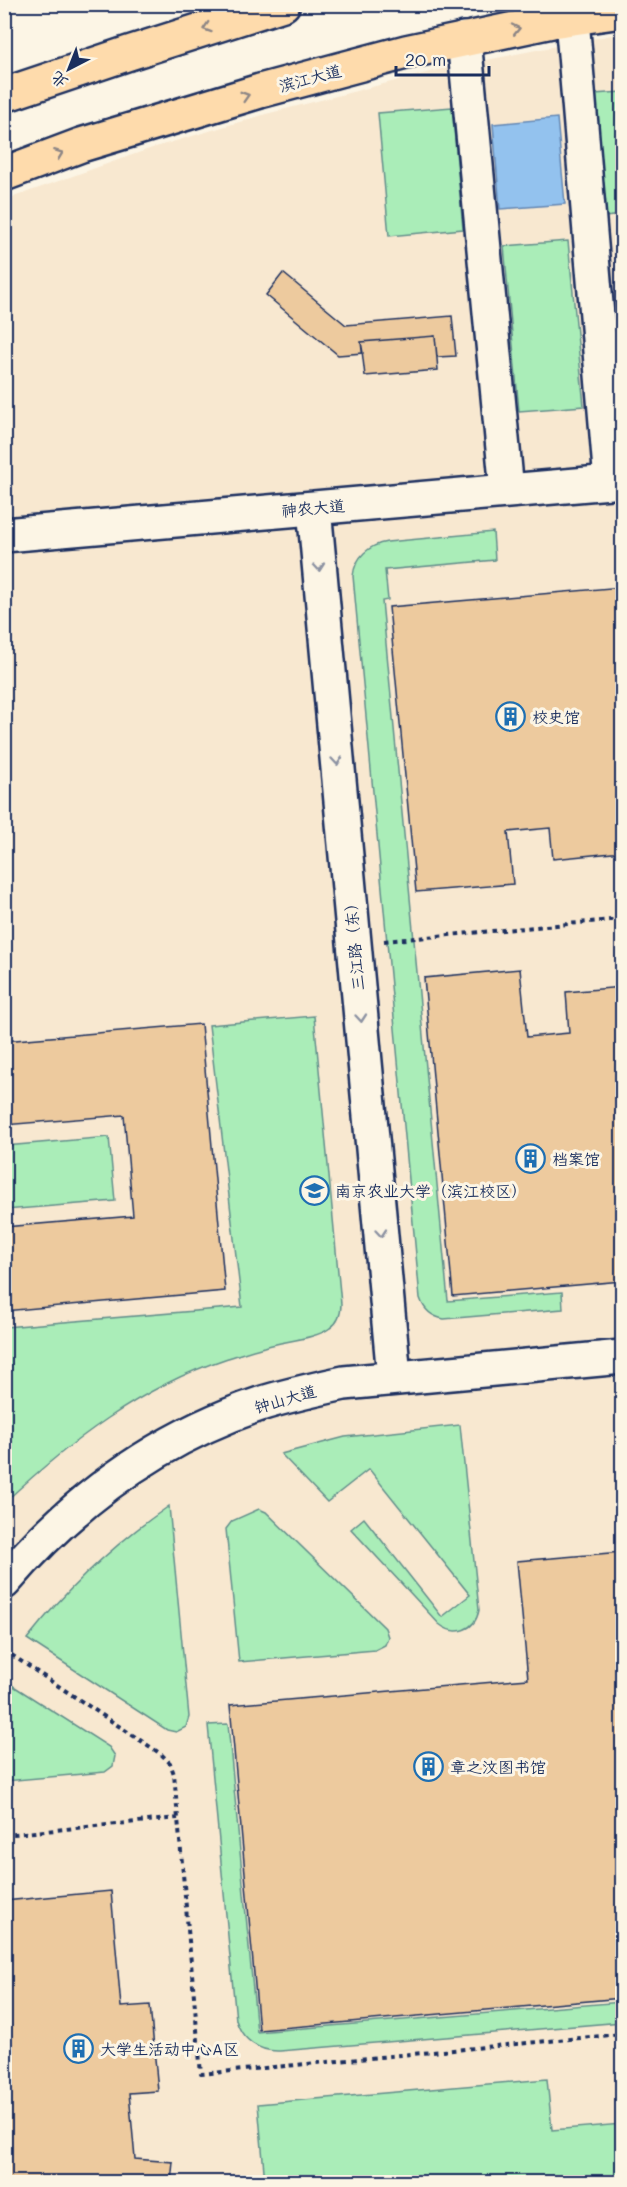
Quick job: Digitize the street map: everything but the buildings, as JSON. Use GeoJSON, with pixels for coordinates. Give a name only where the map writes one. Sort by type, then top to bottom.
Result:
{"type":"FeatureCollection","features":[{"type":"Feature","properties":{"kind":"main road"},"geometry":{"type":"LineString","coordinates":[[4,95],[283,4]]}},
{"type":"Feature","properties":{"kind":"main road","name":"滨江大道"},"geometry":{"type":"LineString","coordinates":[[4,174],[81,145],[406,52],[464,39],[622,11]]}},
{"type":"Feature","properties":{"kind":"lane"},"geometry":{"type":"LineString","coordinates":[[572,19],[616,482]]}},
{"type":"Feature","properties":{"kind":"lane"},"geometry":{"type":"LineString","coordinates":[[464,39],[507,492]]}},
{"type":"Feature","properties":{"kind":"lane","name":"神农大道"},"geometry":{"type":"LineString","coordinates":[[4,535],[616,482]]}},
{"type":"Feature","properties":{"kind":"lane","name":"三江路（东）"},"geometry":{"type":"LineString","coordinates":[[314,508],[394,1377]]}},
{"type":"Feature","properties":{"kind":"lane","name":"钟山大道"},"geometry":{"type":"LineString","coordinates":[[4,1582],[40,1542],[72,1512],[124,1472],[180,1438],[260,1404],[344,1383],[622,1357]]}},
{"type":"Feature","properties":{"kind":"path"},"geometry":{"type":"LineString","coordinates":[[354,944],[622,919]]}},
{"type":"Feature","properties":{"kind":"path"},"geometry":{"type":"LineString","coordinates":[[4,1650],[170,1763],[174,1774],[201,2074],[622,2034]]}},
{"type":"Feature","properties":{"kind":"path"},"geometry":{"type":"LineString","coordinates":[[4,1835],[178,1818]]}},
{"type":"Feature","properties":{"kind":"shaded area","name":"南京农业大学（滨江校区）"},"geometry":{"type":"Polygon","coordinates":[[[622,33],[622,2182],[5,2182],[5,200],[152,148],[266,114],[446,68],[622,33]]]}},
{"type":"Feature","properties":{"kind":"green space"},"geometry":{"type":"Polygon","coordinates":[[[622,92],[622,215],[605,217],[594,94],[622,92]]]}},
{"type":"Feature","properties":{"kind":"green space"},"geometry":{"type":"Polygon","coordinates":[[[452,107],[463,229],[389,236],[378,113],[452,107]]]}},
{"type":"Feature","properties":{"kind":"green space"},"geometry":{"type":"Polygon","coordinates":[[[568,241],[584,406],[519,411],[504,246],[568,241]]]}},
{"type":"Feature","properties":{"kind":"green space"},"geometry":{"type":"Polygon","coordinates":[[[493,532],[495,560],[385,570],[388,600],[382,601],[448,1301],[562,1292],[563,1309],[444,1319],[429,1312],[420,1298],[353,576],[354,569],[364,553],[380,544],[493,532]]]}},
{"type":"Feature","properties":{"kind":"green space"},"geometry":{"type":"Polygon","coordinates":[[[314,1016],[341,1304],[337,1321],[324,1332],[316,1335],[225,1359],[164,1385],[108,1418],[55,1458],[5,1502],[5,1327],[242,1307],[209,1025],[314,1016]]]}},
{"type":"Feature","properties":{"kind":"green space"},"geometry":{"type":"Polygon","coordinates":[[[109,1137],[115,1201],[5,1210],[5,1146],[109,1137]]]}},
{"type":"Feature","properties":{"kind":"green space"},"geometry":{"type":"Polygon","coordinates":[[[460,1425],[479,1610],[477,1617],[469,1627],[458,1631],[439,1624],[351,1529],[364,1518],[442,1617],[470,1595],[369,1469],[327,1502],[281,1454],[345,1437],[460,1425]]]}},
{"type":"Feature","properties":{"kind":"green space"},"geometry":{"type":"Polygon","coordinates":[[[169,1506],[189,1717],[186,1727],[176,1732],[167,1730],[27,1639],[93,1567],[169,1506]]]}},
{"type":"Feature","properties":{"kind":"green space"},"geometry":{"type":"Polygon","coordinates":[[[259,1509],[266,1512],[385,1628],[388,1637],[385,1645],[375,1650],[239,1662],[226,1529],[232,1521],[259,1509]]]}},
{"type":"Feature","properties":{"kind":"green space"},"geometry":{"type":"Polygon","coordinates":[[[4,1680],[109,1747],[115,1756],[113,1766],[105,1772],[5,1781],[4,1680]]]}},
{"type":"Feature","properties":{"kind":"green space"},"geometry":{"type":"Polygon","coordinates":[[[228,1724],[257,2032],[622,2002],[622,2022],[280,2051],[258,2047],[252,2043],[242,2033],[236,2020],[208,1725],[228,1724]]]}},
{"type":"Feature","properties":{"kind":"green space"},"geometry":{"type":"Polygon","coordinates":[[[547,2079],[552,2130],[622,2124],[622,2182],[265,2182],[258,2104],[547,2079]]]}},
{"type":"Feature","properties":{"kind":"water"},"geometry":{"type":"Polygon","coordinates":[[[557,118],[565,204],[500,209],[493,124],[557,118]]]}},
{"type":"Feature","properties":{"kind":"place","name":"校史馆"},"geometry":{"type":"Point","coordinates":[511,717]}},
{"type":"Feature","properties":{"kind":"place","name":"档案馆"},"geometry":{"type":"Point","coordinates":[531,1159]}},
{"type":"Feature","properties":{"kind":"place","name":"南京农业大学（滨江校区）"},"geometry":{"type":"Point","coordinates":[314,1191]}},
{"type":"Feature","properties":{"kind":"place","name":"章之汶图书馆"},"geometry":{"type":"Point","coordinates":[429,1767]}},
{"type":"Feature","properties":{"kind":"place","name":"大学生活动中心A区"},"geometry":{"type":"Point","coordinates":[79,2049]}}]}
